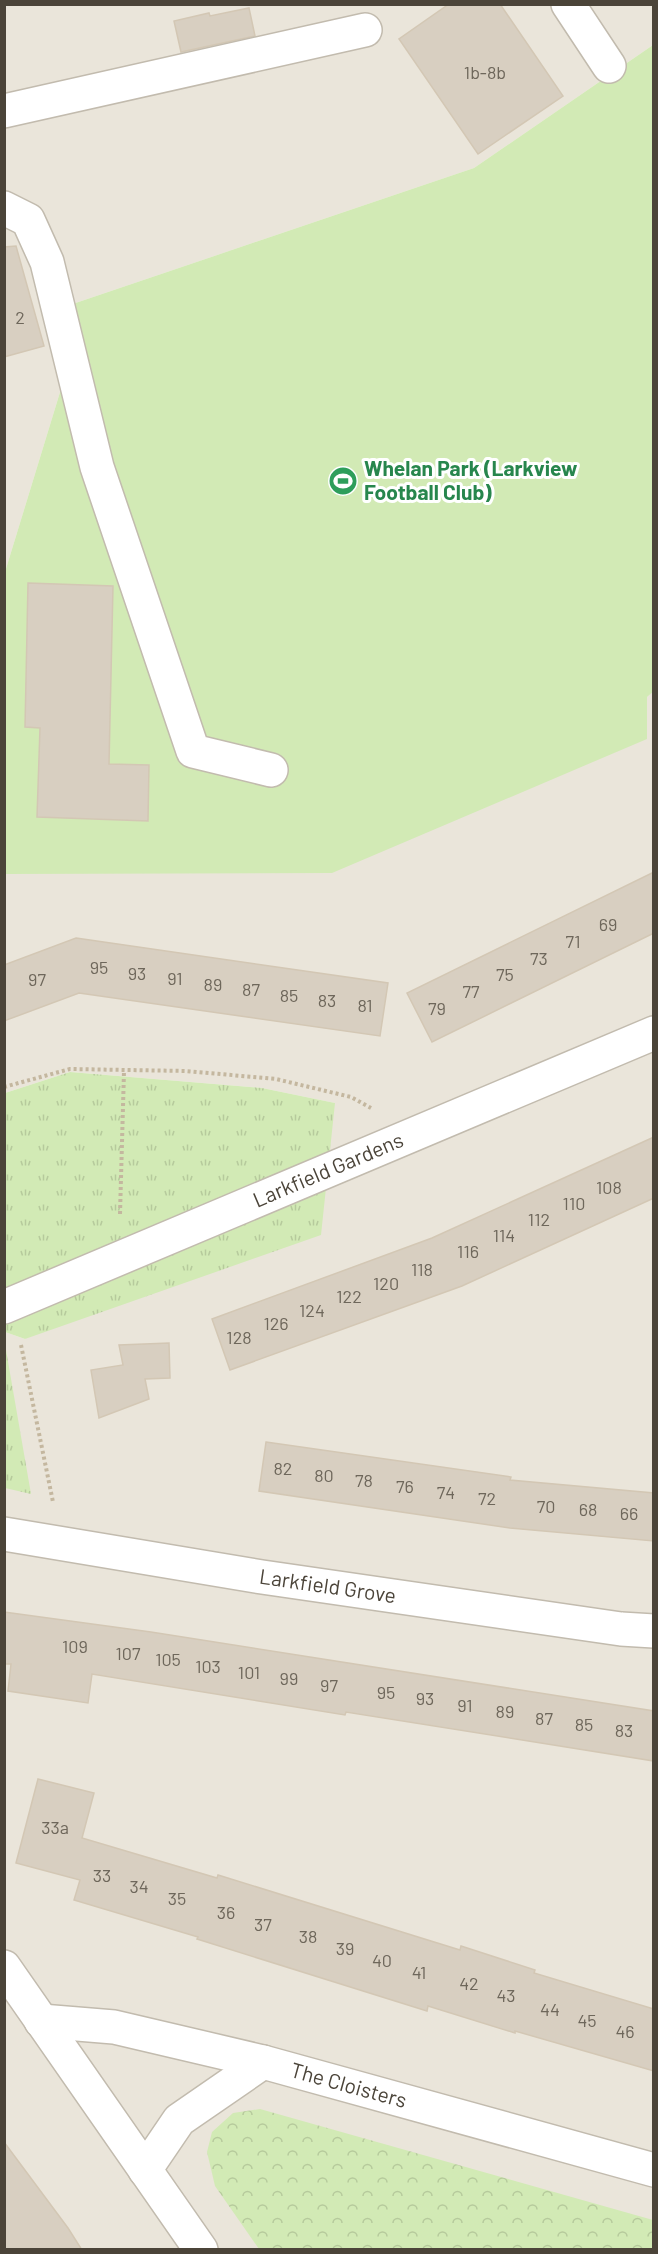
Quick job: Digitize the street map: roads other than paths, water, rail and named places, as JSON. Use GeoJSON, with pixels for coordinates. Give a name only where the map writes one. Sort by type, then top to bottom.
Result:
{"type":"FeatureCollection","features":[{"type":"Feature","properties":{"kind":"street"},"geometry":{"type":"LineString","coordinates":[[568,4],[609,66]]}},
{"type":"Feature","properties":{"kind":"street"},"geometry":{"type":"LineString","coordinates":[[4,111],[365,30]]}},
{"type":"Feature","properties":{"kind":"street"},"geometry":{"type":"LineString","coordinates":[[4,208],[28,220],[47,262],[97,467],[193,751],[271,770]]}},
{"type":"Feature","properties":{"kind":"street","name":"Larkfield Gardens"},"geometry":{"type":"LineString","coordinates":[[8,1306],[654,1033]]}},
{"type":"Feature","properties":{"kind":"street","name":"Larkfield Grove"},"geometry":{"type":"LineString","coordinates":[[4,1533],[285,1580],[621,1629],[654,1631]]}},
{"type":"Feature","properties":{"kind":"street"},"geometry":{"type":"LineString","coordinates":[[4,1967],[201,2250]]}},
{"type":"Feature","properties":{"kind":"street","name":"The Cloisters"},"geometry":{"type":"LineString","coordinates":[[41,2021],[114,2027],[263,2062],[654,2170]]}},
{"type":"Feature","properties":{"kind":"street"},"geometry":{"type":"LineString","coordinates":[[145,2170],[179,2120],[263,2062]]}},
{"type":"Feature","properties":{"kind":"place","name":"Whelan Park (Larkview Football Club)"},"geometry":{"type":"Point","coordinates":[343,481]}}]}
